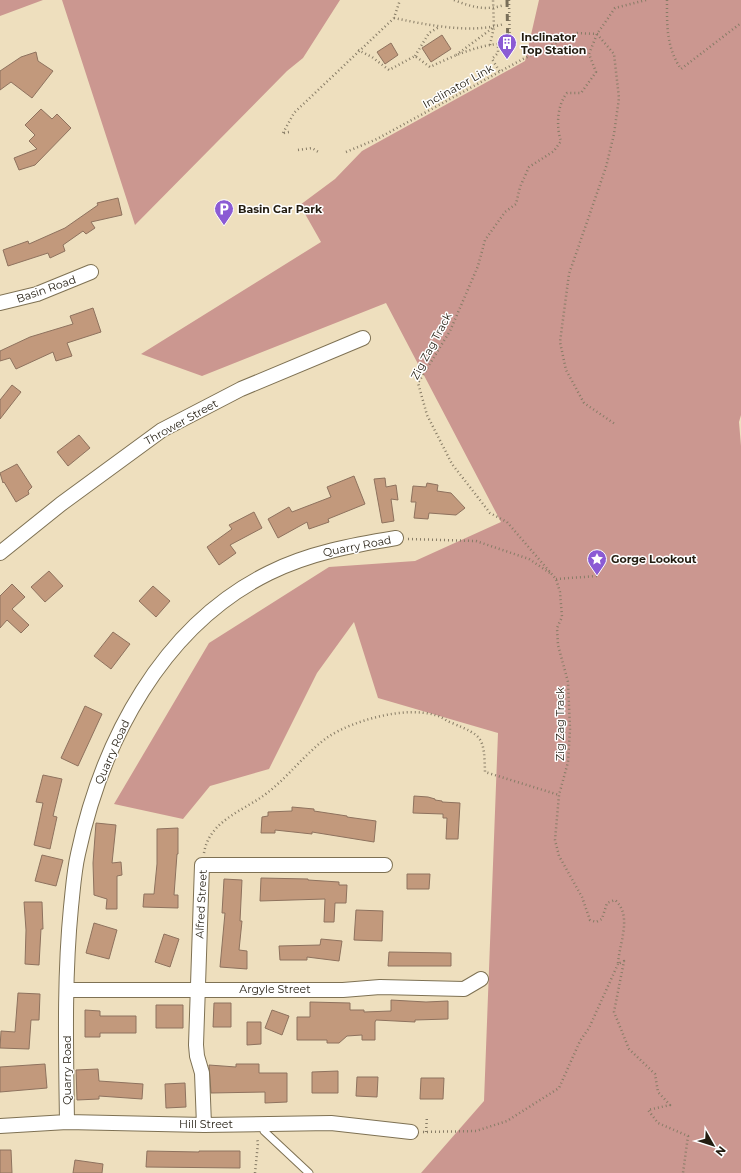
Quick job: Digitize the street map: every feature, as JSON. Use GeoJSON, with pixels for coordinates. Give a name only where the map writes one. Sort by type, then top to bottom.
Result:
{"type":"FeatureCollection","features":[{"type":"Feature","properties":{"kind":"street","name":"Basin Road"},"geometry":{"type":"LineString","coordinates":[[0,303],[37,294],[91,272]]}},
{"type":"Feature","properties":{"kind":"street","name":"Thrower Street"},"geometry":{"type":"LineString","coordinates":[[0,553],[61,504],[162,430],[241,389],[363,338]]}},
{"type":"Feature","properties":{"kind":"street","name":"Quarry Road"},"geometry":{"type":"LineString","coordinates":[[67,1122],[68,937],[74,881],[78,854],[91,805],[100,777],[121,728],[152,676],[171,651],[198,621],[220,603],[269,573],[321,553],[354,545],[396,538]]}},
{"type":"Feature","properties":{"kind":"street","name":"Alfred Street"},"geometry":{"type":"LineString","coordinates":[[204,1125],[202,1073],[196,1046],[202,864],[385,865]]}},
{"type":"Feature","properties":{"kind":"street","name":"Argyle Street"},"geometry":{"type":"LineString","coordinates":[[67,990],[198,988],[343,990],[380,987],[464,989],[481,979]]}},
{"type":"Feature","properties":{"kind":"street","name":"Hill Street"},"geometry":{"type":"LineString","coordinates":[[0,1126],[67,1122],[204,1125],[331,1123],[411,1132]]}},
{"type":"Feature","properties":{"kind":"lane"},"geometry":{"type":"LineString","coordinates":[[263,1123],[264,1131],[309,1173]]}},
{"type":"Feature","properties":{"kind":"path"},"geometry":{"type":"LineString","coordinates":[[290,132],[283,133],[294,113],[358,50],[394,18],[400,0]]}},
{"type":"Feature","properties":{"kind":"path"},"geometry":{"type":"LineString","coordinates":[[454,0],[471,7],[493,9],[504,5]]}},
{"type":"Feature","properties":{"kind":"path"},"geometry":{"type":"LineString","coordinates":[[490,45],[494,27],[493,0]]}},
{"type":"Feature","properties":{"kind":"path"},"geometry":{"type":"LineString","coordinates":[[509,0],[510,54]]}},
{"type":"Feature","properties":{"kind":"path","name":"Zig Zag Track"},"geometry":{"type":"LineString","coordinates":[[618,964],[619,949],[624,931],[624,917],[619,903],[615,900],[607,903],[602,919],[596,922],[590,920],[582,897],[559,856],[555,840],[559,795],[568,762],[570,729],[568,682],[558,645],[558,628],[562,617],[560,592],[556,579],[507,522],[490,513],[452,464],[426,415],[418,383],[450,331],[478,266],[485,240],[505,212],[516,204],[520,187],[529,167],[554,151],[561,141],[558,132],[562,99],[567,93],[581,93],[596,72],[589,54],[597,34],[615,8],[646,0]]}},
{"type":"Feature","properties":{"kind":"path"},"geometry":{"type":"LineString","coordinates":[[667,0],[667,38],[674,59],[681,69],[741,23]]}},
{"type":"Feature","properties":{"kind":"path"},"geometry":{"type":"LineString","coordinates":[[394,18],[439,28],[494,27],[504,24]]}},
{"type":"Feature","properties":{"kind":"path"},"geometry":{"type":"LineString","coordinates":[[453,56],[494,27]]}},
{"type":"Feature","properties":{"kind":"path"},"geometry":{"type":"LineString","coordinates":[[358,50],[372,57],[389,70],[415,56],[429,33],[439,28]]}},
{"type":"Feature","properties":{"kind":"path","name":"Inclinator Link"},"geometry":{"type":"LineString","coordinates":[[346,152],[378,139],[500,72],[577,33],[597,34]]}},
{"type":"Feature","properties":{"kind":"path"},"geometry":{"type":"LineString","coordinates":[[597,34],[614,54],[619,98],[614,134],[606,167],[569,274],[560,342],[566,370],[584,403],[615,424]]}},
{"type":"Feature","properties":{"kind":"path"},"geometry":{"type":"LineString","coordinates":[[415,56],[430,66],[453,56],[498,44],[498,53],[492,59],[500,72]]}},
{"type":"Feature","properties":{"kind":"path"},"geometry":{"type":"LineString","coordinates":[[298,150],[312,148],[320,153]]}},
{"type":"Feature","properties":{"kind":"path"},"geometry":{"type":"LineString","coordinates":[[396,538],[476,541],[529,559],[552,574]]}},
{"type":"Feature","properties":{"kind":"path"},"geometry":{"type":"LineString","coordinates":[[556,579],[597,576]]}},
{"type":"Feature","properties":{"kind":"path"},"geometry":{"type":"LineString","coordinates":[[202,864],[204,850],[215,829],[230,815],[263,796],[328,738],[350,725],[403,712],[436,715],[450,723],[465,728],[480,738],[485,752],[485,772],[559,795]]}},
{"type":"Feature","properties":{"kind":"path","name":"Zig Zag Track"},"geometry":{"type":"LineString","coordinates":[[618,964],[624,961],[614,1012],[629,1049],[655,1074],[658,1092],[670,1105],[648,1110],[658,1123],[688,1136],[683,1173]]}},
{"type":"Feature","properties":{"kind":"path"},"geometry":{"type":"LineString","coordinates":[[411,1132],[476,1131],[507,1121],[559,1088],[580,1041],[589,1028],[618,964]]}},
{"type":"Feature","properties":{"kind":"path"},"geometry":{"type":"LineString","coordinates":[[426,1132],[427,1116]]}},
{"type":"Feature","properties":{"kind":"path"},"geometry":{"type":"LineString","coordinates":[[245,1124],[245,1129],[258,1139],[255,1173]]}},
{"type":"Feature","properties":{"kind":"shaded area"},"geometry":{"type":"Polygon","coordinates":[[[0,0],[43,0],[0,16],[0,0]]]}},
{"type":"Feature","properties":{"kind":"shaded area"},"geometry":{"type":"Polygon","coordinates":[[[62,0],[340,0],[303,58],[287,71],[135,225],[62,0]]]}},
{"type":"Feature","properties":{"kind":"shaded area"},"geometry":{"type":"Polygon","coordinates":[[[539,0],[741,0],[741,415],[739,422],[741,446],[741,1173],[421,1173],[484,1101],[498,733],[378,698],[354,622],[317,673],[269,769],[210,786],[183,819],[114,804],[209,643],[329,567],[415,561],[501,522],[386,303],[202,376],[141,354],[321,242],[300,205],[335,179],[362,151],[525,61],[539,0]]]}},
{"type":"Feature","properties":{"kind":"building"},"geometry":{"type":"Polygon","coordinates":[[[442,35],[451,49],[431,62],[422,48],[442,35]]]}},
{"type":"Feature","properties":{"kind":"building"},"geometry":{"type":"Polygon","coordinates":[[[391,43],[398,55],[385,64],[377,52],[391,43]]]}},
{"type":"Feature","properties":{"kind":"building"},"geometry":{"type":"Polygon","coordinates":[[[36,52],[38,61],[53,71],[32,98],[11,82],[0,90],[0,71],[21,57],[36,52]]]}},
{"type":"Feature","properties":{"kind":"building"},"geometry":{"type":"Polygon","coordinates":[[[41,109],[52,119],[57,114],[71,128],[35,165],[19,170],[14,158],[37,149],[29,141],[35,135],[25,125],[41,109]]]}},
{"type":"Feature","properties":{"kind":"building"},"geometry":{"type":"Polygon","coordinates":[[[118,198],[122,215],[91,222],[95,228],[86,234],[83,231],[63,245],[65,251],[50,258],[48,253],[8,266],[3,250],[28,241],[29,244],[65,228],[98,205],[97,203],[118,198]]]}},
{"type":"Feature","properties":{"kind":"building"},"geometry":{"type":"Polygon","coordinates":[[[93,308],[101,332],[67,343],[72,356],[56,361],[53,352],[16,369],[10,358],[0,361],[0,351],[30,337],[73,324],[70,316],[93,308]]]}},
{"type":"Feature","properties":{"kind":"building"},"geometry":{"type":"Polygon","coordinates":[[[12,385],[21,392],[0,419],[0,400],[12,385]]]}},
{"type":"Feature","properties":{"kind":"building"},"geometry":{"type":"Polygon","coordinates":[[[79,435],[90,448],[68,466],[57,452],[79,435]]]}},
{"type":"Feature","properties":{"kind":"building"},"geometry":{"type":"Polygon","coordinates":[[[17,464],[32,487],[28,491],[29,494],[16,502],[4,482],[3,483],[0,473],[17,464]]]}},
{"type":"Feature","properties":{"kind":"building"},"geometry":{"type":"Polygon","coordinates":[[[354,476],[365,504],[328,519],[329,522],[309,529],[307,522],[278,538],[268,519],[289,507],[292,512],[331,497],[327,487],[354,476]]]}},
{"type":"Feature","properties":{"kind":"building"},"geometry":{"type":"Polygon","coordinates":[[[385,478],[386,487],[396,485],[398,500],[391,499],[394,521],[382,523],[374,479],[385,478]]]}},
{"type":"Feature","properties":{"kind":"building"},"geometry":{"type":"Polygon","coordinates":[[[427,483],[438,485],[437,491],[451,493],[465,508],[456,515],[429,513],[428,519],[414,518],[416,502],[411,502],[413,486],[426,487],[427,483]]]}},
{"type":"Feature","properties":{"kind":"building"},"geometry":{"type":"Polygon","coordinates":[[[254,512],[262,528],[230,545],[236,553],[219,565],[207,547],[232,529],[229,525],[254,512]]]}},
{"type":"Feature","properties":{"kind":"building"},"geometry":{"type":"Polygon","coordinates":[[[49,571],[63,586],[45,602],[31,587],[49,571]]]}},
{"type":"Feature","properties":{"kind":"building"},"geometry":{"type":"Polygon","coordinates":[[[12,584],[25,597],[12,609],[29,625],[21,633],[7,620],[0,628],[0,596],[12,584]]]}},
{"type":"Feature","properties":{"kind":"building"},"geometry":{"type":"Polygon","coordinates":[[[153,586],[170,601],[156,617],[139,601],[153,586]]]}},
{"type":"Feature","properties":{"kind":"building"},"geometry":{"type":"Polygon","coordinates":[[[113,632],[130,644],[111,669],[94,656],[113,632]]]}},
{"type":"Feature","properties":{"kind":"building"},"geometry":{"type":"Polygon","coordinates":[[[85,706],[102,714],[78,766],[61,758],[85,706]]]}},
{"type":"Feature","properties":{"kind":"building"},"geometry":{"type":"Polygon","coordinates":[[[43,775],[62,779],[53,816],[57,817],[50,849],[34,845],[43,803],[36,802],[43,775]]]}},
{"type":"Feature","properties":{"kind":"building"},"geometry":{"type":"Polygon","coordinates":[[[414,796],[428,797],[442,802],[460,803],[458,839],[446,839],[447,818],[443,818],[443,814],[413,813],[414,796]]]}},
{"type":"Feature","properties":{"kind":"building"},"geometry":{"type":"Polygon","coordinates":[[[292,807],[314,809],[314,811],[376,821],[374,842],[312,832],[312,834],[275,830],[275,833],[261,833],[262,817],[268,816],[268,812],[292,811],[292,807]]]}},
{"type":"Feature","properties":{"kind":"building"},"geometry":{"type":"Polygon","coordinates":[[[96,823],[116,825],[112,863],[121,862],[122,875],[117,876],[117,909],[106,909],[107,899],[94,895],[93,863],[96,823]]]}},
{"type":"Feature","properties":{"kind":"building"},"geometry":{"type":"Polygon","coordinates":[[[178,828],[178,854],[174,895],[178,895],[178,908],[143,907],[144,894],[154,894],[157,864],[157,829],[178,828]]]}},
{"type":"Feature","properties":{"kind":"building"},"geometry":{"type":"Polygon","coordinates":[[[42,855],[63,860],[56,886],[35,881],[42,855]]]}},
{"type":"Feature","properties":{"kind":"building"},"geometry":{"type":"Polygon","coordinates":[[[407,874],[430,874],[429,889],[407,889],[407,874]]]}},
{"type":"Feature","properties":{"kind":"building"},"geometry":{"type":"Polygon","coordinates":[[[261,878],[308,879],[339,882],[339,885],[347,885],[346,903],[335,903],[334,922],[324,922],[325,899],[260,901],[261,878]]]}},
{"type":"Feature","properties":{"kind":"building"},"geometry":{"type":"Polygon","coordinates":[[[224,879],[242,880],[240,921],[242,921],[239,950],[247,951],[247,969],[220,967],[225,913],[222,913],[224,879]]]}},
{"type":"Feature","properties":{"kind":"building"},"geometry":{"type":"Polygon","coordinates":[[[24,902],[42,902],[43,929],[41,929],[39,965],[25,964],[26,930],[24,902]]]}},
{"type":"Feature","properties":{"kind":"building"},"geometry":{"type":"Polygon","coordinates":[[[356,910],[383,911],[382,941],[354,940],[356,910]]]}},
{"type":"Feature","properties":{"kind":"building"},"geometry":{"type":"Polygon","coordinates":[[[94,923],[117,930],[109,959],[86,953],[94,923]]]}},
{"type":"Feature","properties":{"kind":"building"},"geometry":{"type":"Polygon","coordinates":[[[164,934],[179,939],[170,967],[155,962],[164,934]]]}},
{"type":"Feature","properties":{"kind":"building"},"geometry":{"type":"Polygon","coordinates":[[[321,939],[342,941],[339,961],[307,957],[307,960],[280,960],[279,946],[320,945],[321,939]]]}},
{"type":"Feature","properties":{"kind":"building"},"geometry":{"type":"Polygon","coordinates":[[[389,952],[451,953],[451,966],[388,966],[389,952]]]}},
{"type":"Feature","properties":{"kind":"building"},"geometry":{"type":"Polygon","coordinates":[[[18,993],[40,994],[39,1020],[31,1020],[29,1049],[0,1048],[1,1031],[15,1032],[18,993]]]}},
{"type":"Feature","properties":{"kind":"building"},"geometry":{"type":"Polygon","coordinates":[[[391,1000],[426,1002],[448,1001],[448,1019],[415,1020],[415,1022],[376,1020],[375,1040],[362,1040],[362,1035],[347,1036],[339,1043],[327,1043],[327,1040],[297,1040],[297,1017],[310,1017],[310,1002],[350,1003],[350,1010],[364,1010],[364,1012],[391,1011],[391,1000]]]}},
{"type":"Feature","properties":{"kind":"building"},"geometry":{"type":"Polygon","coordinates":[[[214,1003],[231,1003],[231,1027],[213,1027],[214,1003]]]}},
{"type":"Feature","properties":{"kind":"building"},"geometry":{"type":"Polygon","coordinates":[[[156,1005],[183,1005],[183,1028],[156,1028],[156,1005]]]}},
{"type":"Feature","properties":{"kind":"building"},"geometry":{"type":"Polygon","coordinates":[[[85,1010],[100,1011],[100,1016],[136,1016],[136,1033],[100,1033],[100,1037],[85,1037],[85,1010]]]}},
{"type":"Feature","properties":{"kind":"building"},"geometry":{"type":"Polygon","coordinates":[[[272,1010],[289,1016],[282,1035],[265,1028],[272,1010]]]}},
{"type":"Feature","properties":{"kind":"building"},"geometry":{"type":"Polygon","coordinates":[[[247,1022],[261,1022],[261,1044],[247,1045],[247,1022]]]}},
{"type":"Feature","properties":{"kind":"building"},"geometry":{"type":"Polygon","coordinates":[[[45,1064],[47,1088],[0,1092],[0,1067],[45,1064]]]}},
{"type":"Feature","properties":{"kind":"building"},"geometry":{"type":"Polygon","coordinates":[[[236,1064],[259,1064],[259,1073],[287,1073],[287,1102],[265,1103],[265,1092],[211,1093],[209,1065],[236,1067],[236,1064]]]}},
{"type":"Feature","properties":{"kind":"building"},"geometry":{"type":"Polygon","coordinates":[[[98,1069],[99,1081],[143,1084],[142,1099],[99,1096],[99,1099],[77,1100],[76,1070],[98,1069]]]}},
{"type":"Feature","properties":{"kind":"building"},"geometry":{"type":"Polygon","coordinates":[[[338,1071],[338,1093],[312,1093],[312,1072],[338,1071]]]}},
{"type":"Feature","properties":{"kind":"building"},"geometry":{"type":"Polygon","coordinates":[[[357,1077],[378,1077],[377,1097],[356,1096],[357,1077]]]}},
{"type":"Feature","properties":{"kind":"building"},"geometry":{"type":"Polygon","coordinates":[[[421,1078],[444,1078],[443,1099],[420,1099],[421,1078]]]}},
{"type":"Feature","properties":{"kind":"building"},"geometry":{"type":"Polygon","coordinates":[[[185,1083],[186,1107],[166,1108],[165,1084],[185,1083]]]}},
{"type":"Feature","properties":{"kind":"building"},"geometry":{"type":"Polygon","coordinates":[[[0,1150],[11,1150],[12,1173],[0,1173],[0,1150]]]}},
{"type":"Feature","properties":{"kind":"building"},"geometry":{"type":"Polygon","coordinates":[[[147,1151],[240,1151],[240,1168],[146,1167],[147,1151]]]}},
{"type":"Feature","properties":{"kind":"building"},"geometry":{"type":"Polygon","coordinates":[[[75,1160],[103,1164],[102,1173],[73,1173],[75,1160]]]}},
{"type":"Feature","properties":{"kind":"railway"},"geometry":{"type":"LineString","coordinates":[[507,0],[508,55]]}},
{"type":"Feature","properties":{"kind":"place","name":"Inclinator Top Station"},"geometry":{"type":"Point","coordinates":[507,60]}},
{"type":"Feature","properties":{"kind":"place","name":"Basin Car Park"},"geometry":{"type":"Point","coordinates":[224,226]}},
{"type":"Feature","properties":{"kind":"place","name":"Gorge Lookout"},"geometry":{"type":"Point","coordinates":[597,576]}}]}
